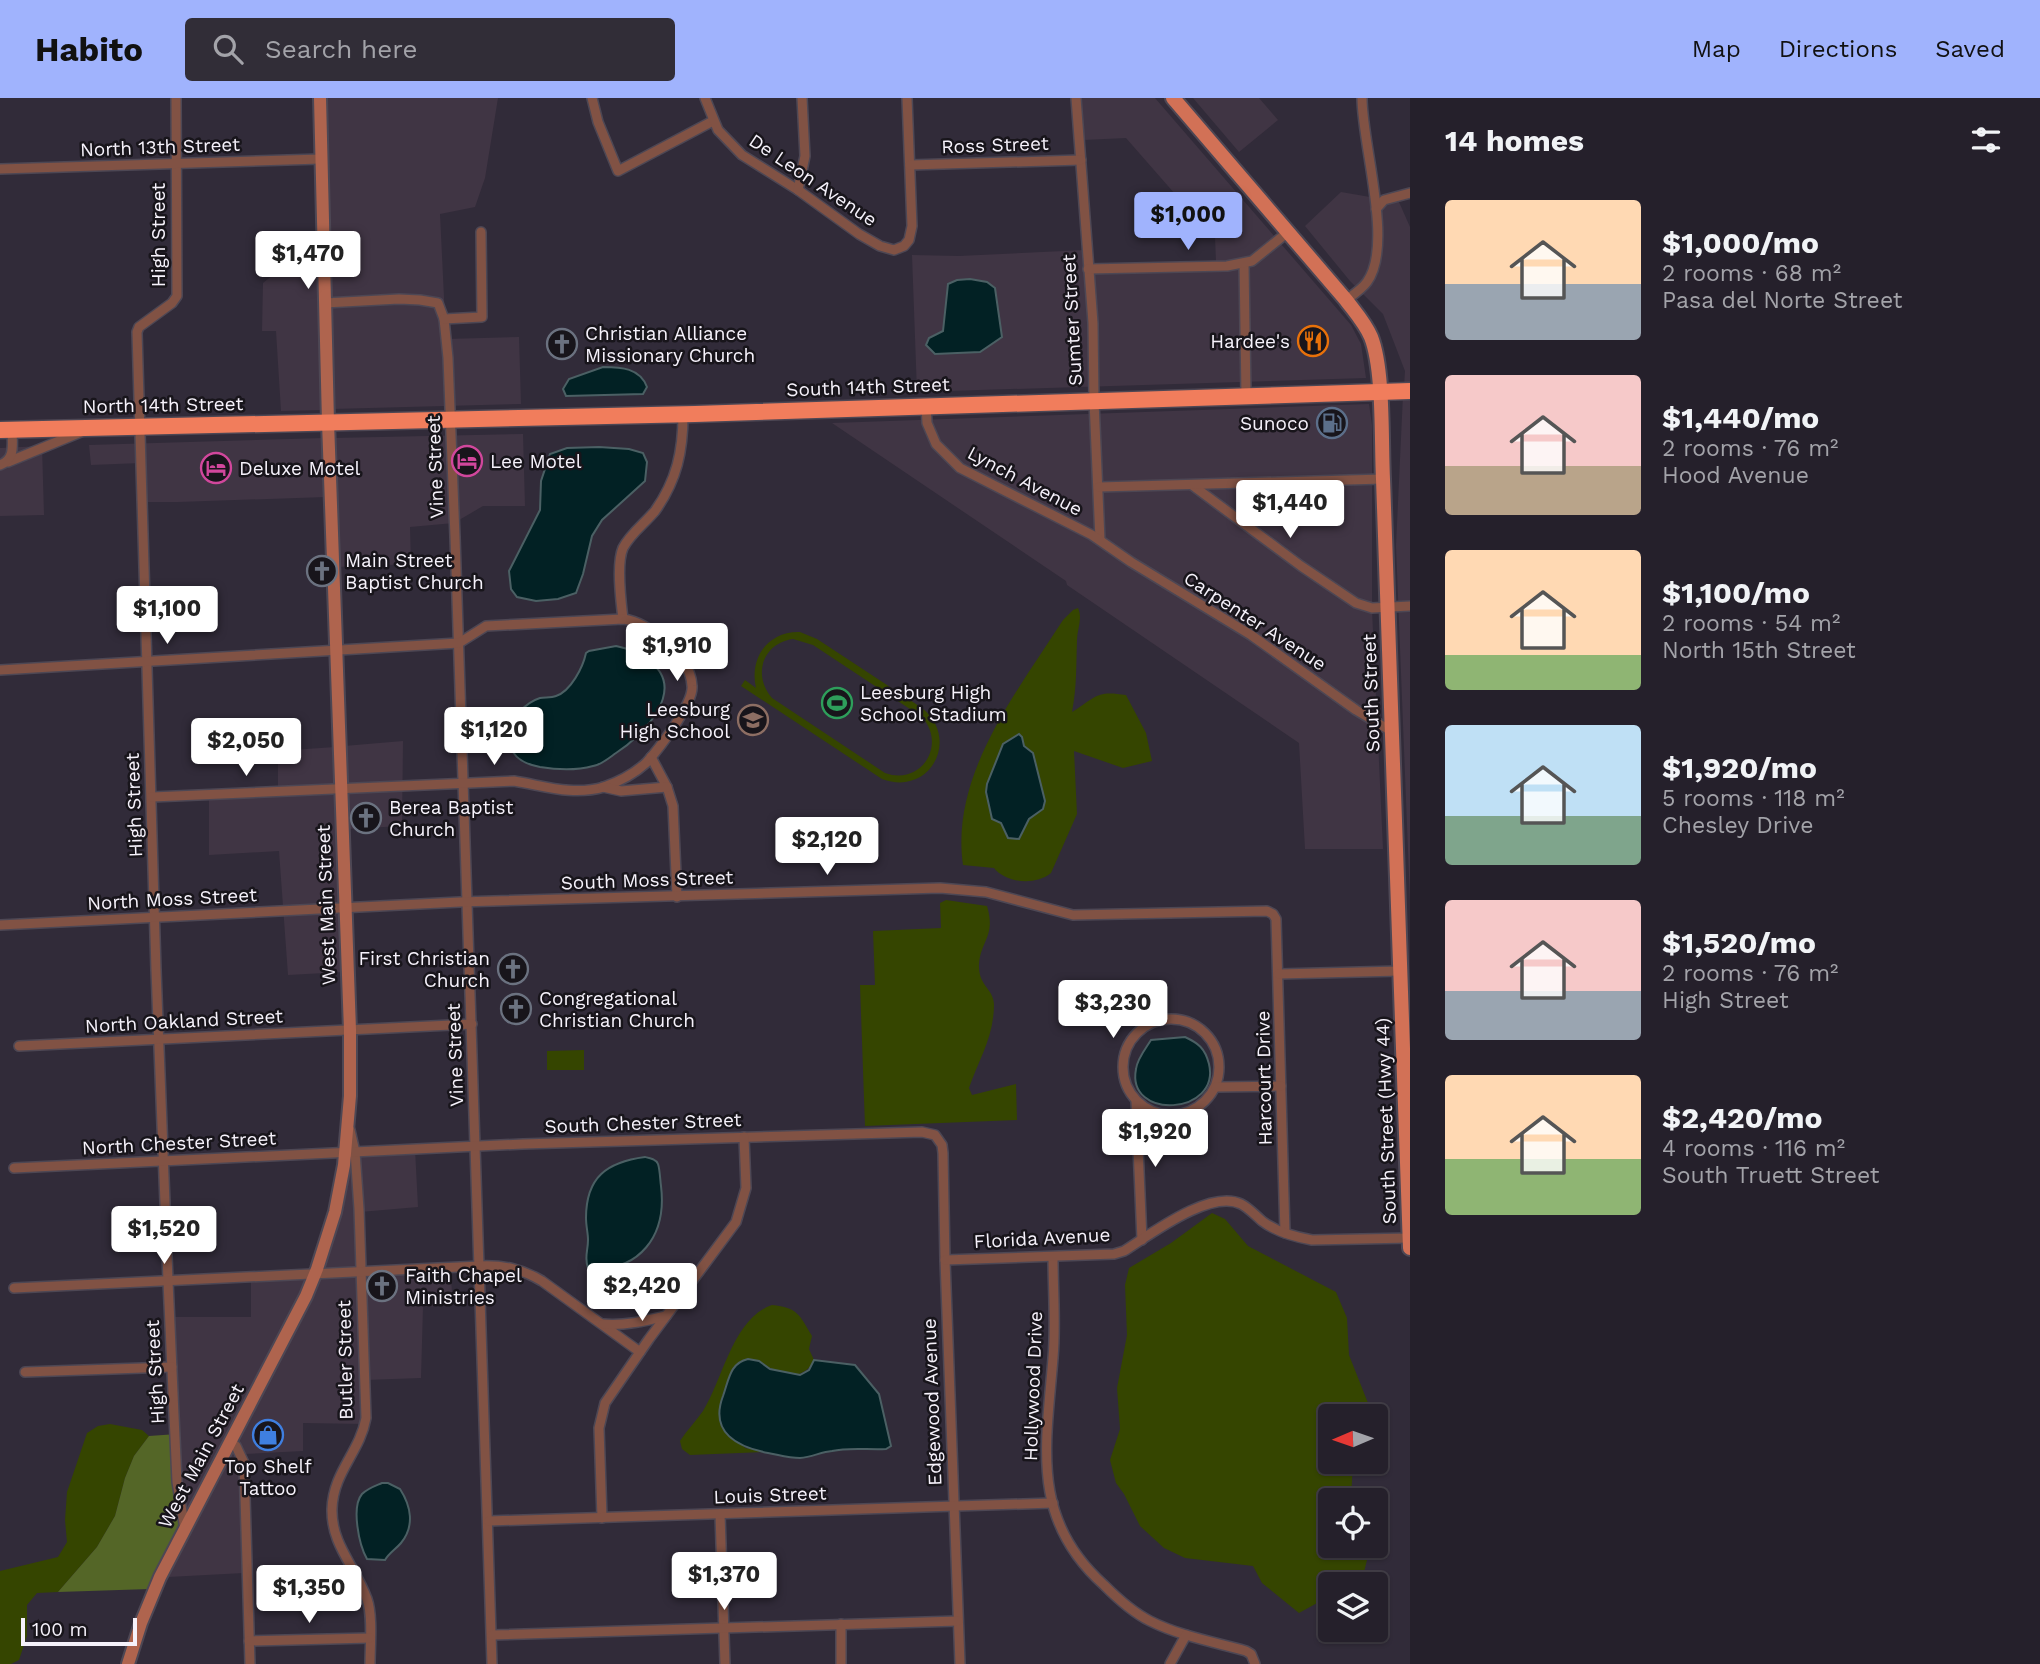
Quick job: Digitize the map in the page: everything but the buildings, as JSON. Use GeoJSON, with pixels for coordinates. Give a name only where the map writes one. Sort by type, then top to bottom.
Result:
{"type":"FeatureCollection","features":[{"type":"Feature","properties":{"kind":"highway","name":"South 14th Street"},"geometry":{"type":"LineString","coordinates":[[328,422],[683,414],[1410,391]]}},
{"type":"Feature","properties":{"kind":"highway","name":"North 14th Street"},"geometry":{"type":"LineString","coordinates":[[6,430],[328,422]]}},
{"type":"Feature","properties":{"kind":"main road","name":"West Main Street"},"geometry":{"type":"LineString","coordinates":[[128,1664],[151,1597],[306,1296],[335,1212],[350,1152],[350,1030],[328,422],[320,98]]}},
{"type":"Feature","properties":{"kind":"main road","name":"South Street"},"geometry":{"type":"LineString","coordinates":[[1173,98],[1346,300],[1369,333],[1376,355],[1383,479],[1401,993]]}},
{"type":"Feature","properties":{"kind":"main road","name":"South Street (Hwy 44)"},"geometry":{"type":"LineString","coordinates":[[1401,993],[1408,1123],[1410,1248]]}},
{"type":"Feature","properties":{"kind":"street","name":"High Street"},"geometry":{"type":"LineString","coordinates":[[176,98],[177,296],[172,303],[139,327],[147,662],[168,1281],[177,1482],[185,1529]]}},
{"type":"Feature","properties":{"kind":"street"},"geometry":{"type":"LineString","coordinates":[[592,98],[604,138],[618,171],[713,121]]}},
{"type":"Feature","properties":{"kind":"street","name":"De Leon Avenue"},"geometry":{"type":"LineString","coordinates":[[705,98],[713,121],[742,155],[798,190],[859,234],[888,249],[904,246],[909,240],[912,225],[910,165]]}},
{"type":"Feature","properties":{"kind":"street"},"geometry":{"type":"LineString","coordinates":[[798,190],[805,156],[802,98]]}},
{"type":"Feature","properties":{"kind":"street"},"geometry":{"type":"LineString","coordinates":[[907,98],[910,165]]}},
{"type":"Feature","properties":{"kind":"street","name":"Sumter Street"},"geometry":{"type":"LineString","coordinates":[[1076,98],[1093,323],[1100,541]]}},
{"type":"Feature","properties":{"kind":"street"},"geometry":{"type":"LineString","coordinates":[[1346,300],[1362,288],[1371,275],[1378,240],[1362,98]]}},
{"type":"Feature","properties":{"kind":"street","name":"North 13th Street"},"geometry":{"type":"LineString","coordinates":[[0,169],[321,159]]}},
{"type":"Feature","properties":{"kind":"street","name":"Ross Street"},"geometry":{"type":"LineString","coordinates":[[910,165],[1081,160]]}},
{"type":"Feature","properties":{"kind":"street"},"geometry":{"type":"LineString","coordinates":[[1376,209],[1384,200],[1410,193]]}},
{"type":"Feature","properties":{"kind":"street"},"geometry":{"type":"LineString","coordinates":[[325,303],[399,299],[434,302],[440,307],[444,319],[482,317],[481,232]]}},
{"type":"Feature","properties":{"kind":"street"},"geometry":{"type":"LineString","coordinates":[[1088,269],[1227,267],[1244,263],[1262,253],[1288,232]]}},
{"type":"Feature","properties":{"kind":"street"},"geometry":{"type":"LineString","coordinates":[[1244,263],[1246,396]]}},
{"type":"Feature","properties":{"kind":"street","name":"Vine Street"},"geometry":{"type":"LineString","coordinates":[[444,319],[464,783],[492,1664]]}},
{"type":"Feature","properties":{"kind":"street","name":"Lynch Avenue"},"geometry":{"type":"LineString","coordinates":[[926,406],[930,433],[953,463],[1100,541]]}},
{"type":"Feature","properties":{"kind":"street"},"geometry":{"type":"LineString","coordinates":[[623,619],[621,556],[628,541],[655,511],[676,475],[682,450],[683,414]]}},
{"type":"Feature","properties":{"kind":"street"},"geometry":{"type":"LineString","coordinates":[[4,463],[92,428]]}},
{"type":"Feature","properties":{"kind":"street"},"geometry":{"type":"LineString","coordinates":[[4,463],[12,456],[6,430]]}},
{"type":"Feature","properties":{"kind":"street","name":"Lynch Avenue"},"geometry":{"type":"LineString","coordinates":[[1099,487],[1383,479]]}},
{"type":"Feature","properties":{"kind":"street"},"geometry":{"type":"LineString","coordinates":[[1192,485],[1356,603],[1364,607],[1410,606]]}},
{"type":"Feature","properties":{"kind":"street","name":"Carpenter Avenue"},"geometry":{"type":"LineString","coordinates":[[1100,541],[1251,635],[1356,710],[1391,731]]}},
{"type":"Feature","properties":{"kind":"street"},"geometry":{"type":"LineString","coordinates":[[0,670],[458,643],[486,626],[633,620],[653,632],[679,654],[692,683],[691,699],[644,765],[603,787]]}},
{"type":"Feature","properties":{"kind":"street"},"geometry":{"type":"LineString","coordinates":[[651,757],[667,787],[674,817],[677,897]]}},
{"type":"Feature","properties":{"kind":"street"},"geometry":{"type":"LineString","coordinates":[[152,797],[514,781],[558,791],[603,787],[621,791],[667,787]]}},
{"type":"Feature","properties":{"kind":"street","name":"South Moss Street"},"geometry":{"type":"LineString","coordinates":[[345,907],[961,889],[986,892],[1073,915],[1267,911],[1273,914],[1276,923]]}},
{"type":"Feature","properties":{"kind":"street","name":"North Moss Street"},"geometry":{"type":"LineString","coordinates":[[0,925],[345,907]]}},
{"type":"Feature","properties":{"kind":"street"},"geometry":{"type":"LineString","coordinates":[[0,912],[0,925]]}},
{"type":"Feature","properties":{"kind":"street","name":"Harcourt Drive"},"geometry":{"type":"LineString","coordinates":[[1276,923],[1285,1233]]}},
{"type":"Feature","properties":{"kind":"street"},"geometry":{"type":"LineString","coordinates":[[1279,974],[1400,971]]}},
{"type":"Feature","properties":{"kind":"street"},"geometry":{"type":"LineString","coordinates":[[1158,1021],[1184,1021],[1208,1035],[1220,1059],[1216,1087],[1199,1106],[1181,1113],[1158,1113],[1136,1101],[1126,1088],[1123,1078],[1124,1051],[1140,1029],[1158,1021]]}},
{"type":"Feature","properties":{"kind":"street","name":"North Oakland Street"},"geometry":{"type":"LineString","coordinates":[[19,1046],[472,1024]]}},
{"type":"Feature","properties":{"kind":"street"},"geometry":{"type":"LineString","coordinates":[[1216,1087],[1281,1086]]}},
{"type":"Feature","properties":{"kind":"street"},"geometry":{"type":"LineString","coordinates":[[1136,1101],[1143,1240]]}},
{"type":"Feature","properties":{"kind":"street","name":"South Chester Street"},"geometry":{"type":"LineString","coordinates":[[350,1152],[922,1132],[935,1135],[939,1139]]}},
{"type":"Feature","properties":{"kind":"street"},"geometry":{"type":"LineString","coordinates":[[602,1518],[600,1420],[605,1403],[639,1352],[736,1222],[746,1188],[744,1138]]}},
{"type":"Feature","properties":{"kind":"street","name":"Edgewood Avenue"},"geometry":{"type":"LineString","coordinates":[[939,1139],[943,1153],[960,1664]]}},
{"type":"Feature","properties":{"kind":"street","name":"North Chester Street"},"geometry":{"type":"LineString","coordinates":[[14,1168],[350,1152]]}},
{"type":"Feature","properties":{"kind":"street","name":"Butler Street"},"geometry":{"type":"LineString","coordinates":[[350,1152],[361,1271],[366,1418],[360,1439],[338,1479],[332,1518],[344,1556],[368,1599],[370,1664]]}},
{"type":"Feature","properties":{"kind":"street","name":"Florida Avenue"},"geometry":{"type":"LineString","coordinates":[[945,1260],[1114,1254],[1124,1251],[1199,1206],[1218,1200],[1238,1202],[1263,1222],[1285,1233],[1312,1240],[1410,1238]]}},
{"type":"Feature","properties":{"kind":"street","name":"Hollywood Drive"},"geometry":{"type":"LineString","coordinates":[[1053,1257],[1054,1342],[1046,1429],[1047,1475],[1058,1522],[1073,1551],[1097,1579],[1137,1614],[1186,1635],[1246,1651],[1253,1659]]}},
{"type":"Feature","properties":{"kind":"street"},"geometry":{"type":"LineString","coordinates":[[14,1288],[361,1271],[509,1267],[531,1274],[639,1352]]}},
{"type":"Feature","properties":{"kind":"street"},"geometry":{"type":"LineString","coordinates":[[601,1324],[639,1322],[666,1316]]}},
{"type":"Feature","properties":{"kind":"street"},"geometry":{"type":"LineString","coordinates":[[25,1372],[172,1367]]}},
{"type":"Feature","properties":{"kind":"street"},"geometry":{"type":"LineString","coordinates":[[230,1442],[236,1446],[244,1463],[250,1664]]}},
{"type":"Feature","properties":{"kind":"street","name":"Louis Street"},"geometry":{"type":"LineString","coordinates":[[489,1521],[1053,1503]]}},
{"type":"Feature","properties":{"kind":"street"},"geometry":{"type":"LineString","coordinates":[[720,1514],[725,1664]]}},
{"type":"Feature","properties":{"kind":"street"},"geometry":{"type":"LineString","coordinates":[[492,1635],[958,1620]]}},
{"type":"Feature","properties":{"kind":"street"},"geometry":{"type":"LineString","coordinates":[[841,1623],[841,1664]]}},
{"type":"Feature","properties":{"kind":"street"},"geometry":{"type":"LineString","coordinates":[[1170,1664],[1186,1635]]}},
{"type":"Feature","properties":{"kind":"street"},"geometry":{"type":"LineString","coordinates":[[250,1641],[370,1638]]}},
{"type":"Feature","properties":{"kind":"shaded area"},"geometry":{"type":"Polygon","coordinates":[[[325,98],[498,98],[485,178],[475,207],[440,214],[446,339],[519,337],[521,404],[332,409],[325,98]]]}},
{"type":"Feature","properties":{"kind":"shaded area"},"geometry":{"type":"Polygon","coordinates":[[[1080,98],[1155,98],[1351,325],[1361,344],[1366,378],[917,392],[912,255],[959,256],[1085,250],[1086,269],[1216,262],[1214,211],[1182,202],[1126,138],[1083,140],[1080,98]],[[948,284],[943,331],[929,338],[935,354],[980,352],[948,284]]]}},
{"type":"Feature","properties":{"kind":"shaded area"},"geometry":{"type":"Polygon","coordinates":[[[1193,98],[1259,98],[1278,120],[1239,152],[1193,98]]]}},
{"type":"Feature","properties":{"kind":"shaded area"},"geometry":{"type":"Polygon","coordinates":[[[1341,192],[1399,202],[1410,227],[1410,387],[1404,387],[1405,371],[1383,314],[1350,281],[1305,226],[1341,192]]]}},
{"type":"Feature","properties":{"kind":"shaded area"},"geometry":{"type":"Polygon","coordinates":[[[319,238],[323,410],[281,411],[276,331],[262,331],[263,283],[319,238]]]}},
{"type":"Feature","properties":{"kind":"shaded area"},"geometry":{"type":"Polygon","coordinates":[[[970,279],[987,282],[995,288],[1002,337],[980,352],[935,354],[926,345],[929,338],[943,331],[948,284],[970,279]]]}},
{"type":"Feature","properties":{"kind":"shaded area"},"geometry":{"type":"Polygon","coordinates":[[[603,367],[635,372],[647,387],[643,394],[566,396],[563,389],[569,379],[603,367]]]}},
{"type":"Feature","properties":{"kind":"shaded area"},"geometry":{"type":"Polygon","coordinates":[[[1403,395],[1410,395],[1410,901],[1396,546],[1403,395]]]}},
{"type":"Feature","properties":{"kind":"shaded area"},"geometry":{"type":"Polygon","coordinates":[[[1369,404],[1372,425],[1372,610],[1383,849],[1305,849],[1299,743],[832,423],[1369,404]]]}},
{"type":"Feature","properties":{"kind":"shaded area"},"geometry":{"type":"Polygon","coordinates":[[[523,434],[525,506],[483,506],[454,523],[410,527],[411,564],[337,567],[333,438],[523,434]]]}},
{"type":"Feature","properties":{"kind":"shaded area"},"geometry":{"type":"Polygon","coordinates":[[[324,438],[326,497],[178,502],[143,502],[141,463],[91,465],[89,445],[324,438]]]}},
{"type":"Feature","properties":{"kind":"shaded area"},"geometry":{"type":"Polygon","coordinates":[[[42,446],[44,515],[0,516],[0,448],[42,446]]]}},
{"type":"Feature","properties":{"kind":"shaded area"},"geometry":{"type":"Polygon","coordinates":[[[599,447],[643,453],[647,462],[645,481],[602,520],[592,536],[576,593],[558,599],[536,601],[517,597],[511,589],[509,571],[540,510],[541,481],[550,454],[567,448],[599,447]]]}},
{"type":"Feature","properties":{"kind":"shaded area"},"geometry":{"type":"Polygon","coordinates":[[[616,646],[638,654],[660,672],[664,685],[663,698],[649,723],[627,745],[605,761],[586,768],[553,769],[533,765],[517,757],[511,747],[509,732],[512,721],[520,711],[535,700],[556,696],[567,689],[579,671],[586,653],[616,646]]]}},
{"type":"Feature","properties":{"kind":"shaded area"},"geometry":{"type":"Polygon","coordinates":[[[1019,734],[1024,746],[1033,753],[1045,801],[1043,809],[1029,819],[1019,839],[1008,838],[1001,823],[992,819],[986,792],[1003,744],[1019,734]]]}},
{"type":"Feature","properties":{"kind":"shaded area"},"geometry":{"type":"Polygon","coordinates":[[[403,741],[402,826],[347,829],[344,746],[403,741]]]}},
{"type":"Feature","properties":{"kind":"shaded area"},"geometry":{"type":"Polygon","coordinates":[[[335,747],[343,972],[288,975],[279,851],[209,855],[209,796],[278,793],[278,751],[335,747]]]}},
{"type":"Feature","properties":{"kind":"shaded area"},"geometry":{"type":"Polygon","coordinates":[[[1185,1037],[1205,1054],[1209,1064],[1209,1081],[1201,1094],[1189,1102],[1158,1104],[1145,1097],[1137,1086],[1136,1069],[1140,1058],[1151,1040],[1185,1037]]]}},
{"type":"Feature","properties":{"kind":"shaded area"},"geometry":{"type":"Polygon","coordinates":[[[415,1149],[418,1207],[360,1212],[361,1270],[450,1266],[453,1305],[423,1307],[421,1378],[365,1380],[365,1424],[303,1423],[303,1451],[245,1454],[244,1573],[168,1577],[310,1297],[350,1153],[415,1149]]]}},
{"type":"Feature","properties":{"kind":"shaded area"},"geometry":{"type":"Polygon","coordinates":[[[645,1157],[656,1161],[660,1172],[662,1204],[654,1235],[636,1257],[622,1264],[606,1268],[588,1268],[587,1204],[595,1182],[601,1174],[620,1163],[645,1157]]]}},
{"type":"Feature","properties":{"kind":"shaded area"},"geometry":{"type":"Polygon","coordinates":[[[251,1276],[309,1277],[184,1522],[177,1434],[174,1317],[251,1317],[251,1276]]]}},
{"type":"Feature","properties":{"kind":"shaded area"},"geometry":{"type":"Polygon","coordinates":[[[748,1359],[759,1361],[770,1369],[800,1375],[809,1370],[814,1360],[855,1365],[879,1394],[891,1446],[886,1449],[838,1450],[800,1458],[757,1450],[737,1442],[723,1429],[720,1409],[731,1373],[737,1364],[748,1359]]]}},
{"type":"Feature","properties":{"kind":"shaded area"},"geometry":{"type":"Polygon","coordinates":[[[382,1483],[400,1489],[407,1502],[410,1523],[401,1543],[385,1560],[367,1559],[359,1536],[357,1508],[362,1494],[382,1483]]]}},
{"type":"Feature","properties":{"kind":"green space"},"geometry":{"type":"Polygon","coordinates":[[[1078,608],[1080,616],[1072,712],[1102,694],[1126,695],[1146,733],[1152,761],[1123,768],[1074,751],[1077,814],[1051,873],[1044,877],[1029,881],[1013,880],[994,868],[963,865],[962,832],[967,799],[977,767],[1008,705],[1063,620],[1078,608]],[[1022,738],[1003,744],[986,792],[992,819],[1001,823],[1008,838],[1019,839],[1029,819],[1043,809],[1042,787],[1033,754],[1024,746],[1022,738]]]}},
{"type":"Feature","properties":{"kind":"green space"},"geometry":{"type":"Polygon","coordinates":[[[800,632],[817,639],[922,708],[933,721],[939,735],[935,762],[926,773],[914,780],[899,782],[882,779],[741,686],[745,680],[756,688],[755,666],[763,648],[770,641],[789,633],[800,632]],[[793,639],[774,647],[768,653],[762,670],[766,689],[772,698],[885,773],[909,774],[919,768],[931,750],[932,739],[922,717],[813,645],[793,639]]]}},
{"type":"Feature","properties":{"kind":"green space"},"geometry":{"type":"Polygon","coordinates":[[[946,900],[987,906],[990,924],[980,956],[979,971],[993,999],[993,1016],[989,1037],[969,1088],[972,1095],[1016,1084],[1017,1120],[865,1126],[860,985],[875,985],[873,931],[941,928],[940,903],[946,900]]]}},
{"type":"Feature","properties":{"kind":"green space"},"geometry":{"type":"Polygon","coordinates":[[[584,1050],[584,1070],[547,1070],[547,1051],[584,1050]]]}},
{"type":"Feature","properties":{"kind":"green space"},"geometry":{"type":"Polygon","coordinates":[[[1212,1213],[1225,1219],[1248,1246],[1336,1292],[1347,1318],[1349,1355],[1368,1404],[1318,1404],[1318,1474],[1352,1474],[1352,1488],[1318,1488],[1318,1558],[1367,1560],[1364,1572],[1318,1572],[1318,1603],[1299,1613],[1262,1583],[1253,1566],[1185,1558],[1164,1548],[1140,1526],[1116,1483],[1110,1460],[1120,1429],[1117,1388],[1127,1335],[1125,1285],[1129,1268],[1171,1243],[1212,1213]]]}},
{"type":"Feature","properties":{"kind":"green space"},"geometry":{"type":"Polygon","coordinates":[[[772,1305],[797,1313],[812,1336],[809,1349],[814,1360],[809,1368],[796,1374],[781,1373],[759,1361],[726,1388],[720,1403],[745,1448],[765,1452],[690,1455],[682,1449],[680,1441],[703,1411],[738,1336],[759,1312],[772,1305]]]}},
{"type":"Feature","properties":{"kind":"green space"},"geometry":{"type":"Polygon","coordinates":[[[110,1424],[142,1430],[149,1436],[134,1456],[115,1516],[97,1547],[58,1592],[37,1593],[27,1605],[27,1636],[19,1660],[11,1664],[0,1664],[0,1571],[58,1557],[67,1542],[67,1492],[87,1433],[98,1426],[110,1424]]]}},
{"type":"Feature","properties":{"kind":"green space"},"geometry":{"type":"Polygon","coordinates":[[[177,1434],[184,1522],[150,1589],[58,1592],[97,1547],[115,1516],[134,1456],[149,1436],[177,1434]]]}},
{"type":"Feature","properties":{"kind":"place","name":"Hardee's"},"geometry":{"type":"Point","coordinates":[1313,341]}},
{"type":"Feature","properties":{"kind":"place","name":"Christian Alliance Missionary Church"},"geometry":{"type":"Point","coordinates":[562,344]}},
{"type":"Feature","properties":{"kind":"place","name":"Sunoco"},"geometry":{"type":"Point","coordinates":[1332,423]}},
{"type":"Feature","properties":{"kind":"place","name":"Lee Motel"},"geometry":{"type":"Point","coordinates":[467,461]}},
{"type":"Feature","properties":{"kind":"place","name":"Deluxe Motel"},"geometry":{"type":"Point","coordinates":[216,468]}},
{"type":"Feature","properties":{"kind":"place","name":"Main Street Baptist Church"},"geometry":{"type":"Point","coordinates":[322,571]}},
{"type":"Feature","properties":{"kind":"place","name":"Leesburg High School Stadium"},"geometry":{"type":"Point","coordinates":[837,703]}},
{"type":"Feature","properties":{"kind":"place","name":"Leesburg High School"},"geometry":{"type":"Point","coordinates":[753,720]}},
{"type":"Feature","properties":{"kind":"place","name":"Berea Baptist Church"},"geometry":{"type":"Point","coordinates":[366,818]}},
{"type":"Feature","properties":{"kind":"place","name":"First Christian Church"},"geometry":{"type":"Point","coordinates":[513,969]}},
{"type":"Feature","properties":{"kind":"place","name":"Congregational Christian Church"},"geometry":{"type":"Point","coordinates":[516,1009]}},
{"type":"Feature","properties":{"kind":"place","name":"Faith Chapel Ministries"},"geometry":{"type":"Point","coordinates":[382,1286]}},
{"type":"Feature","properties":{"kind":"place","name":"Top Shelf Tattoo"},"geometry":{"type":"Point","coordinates":[268,1435]}}]}
